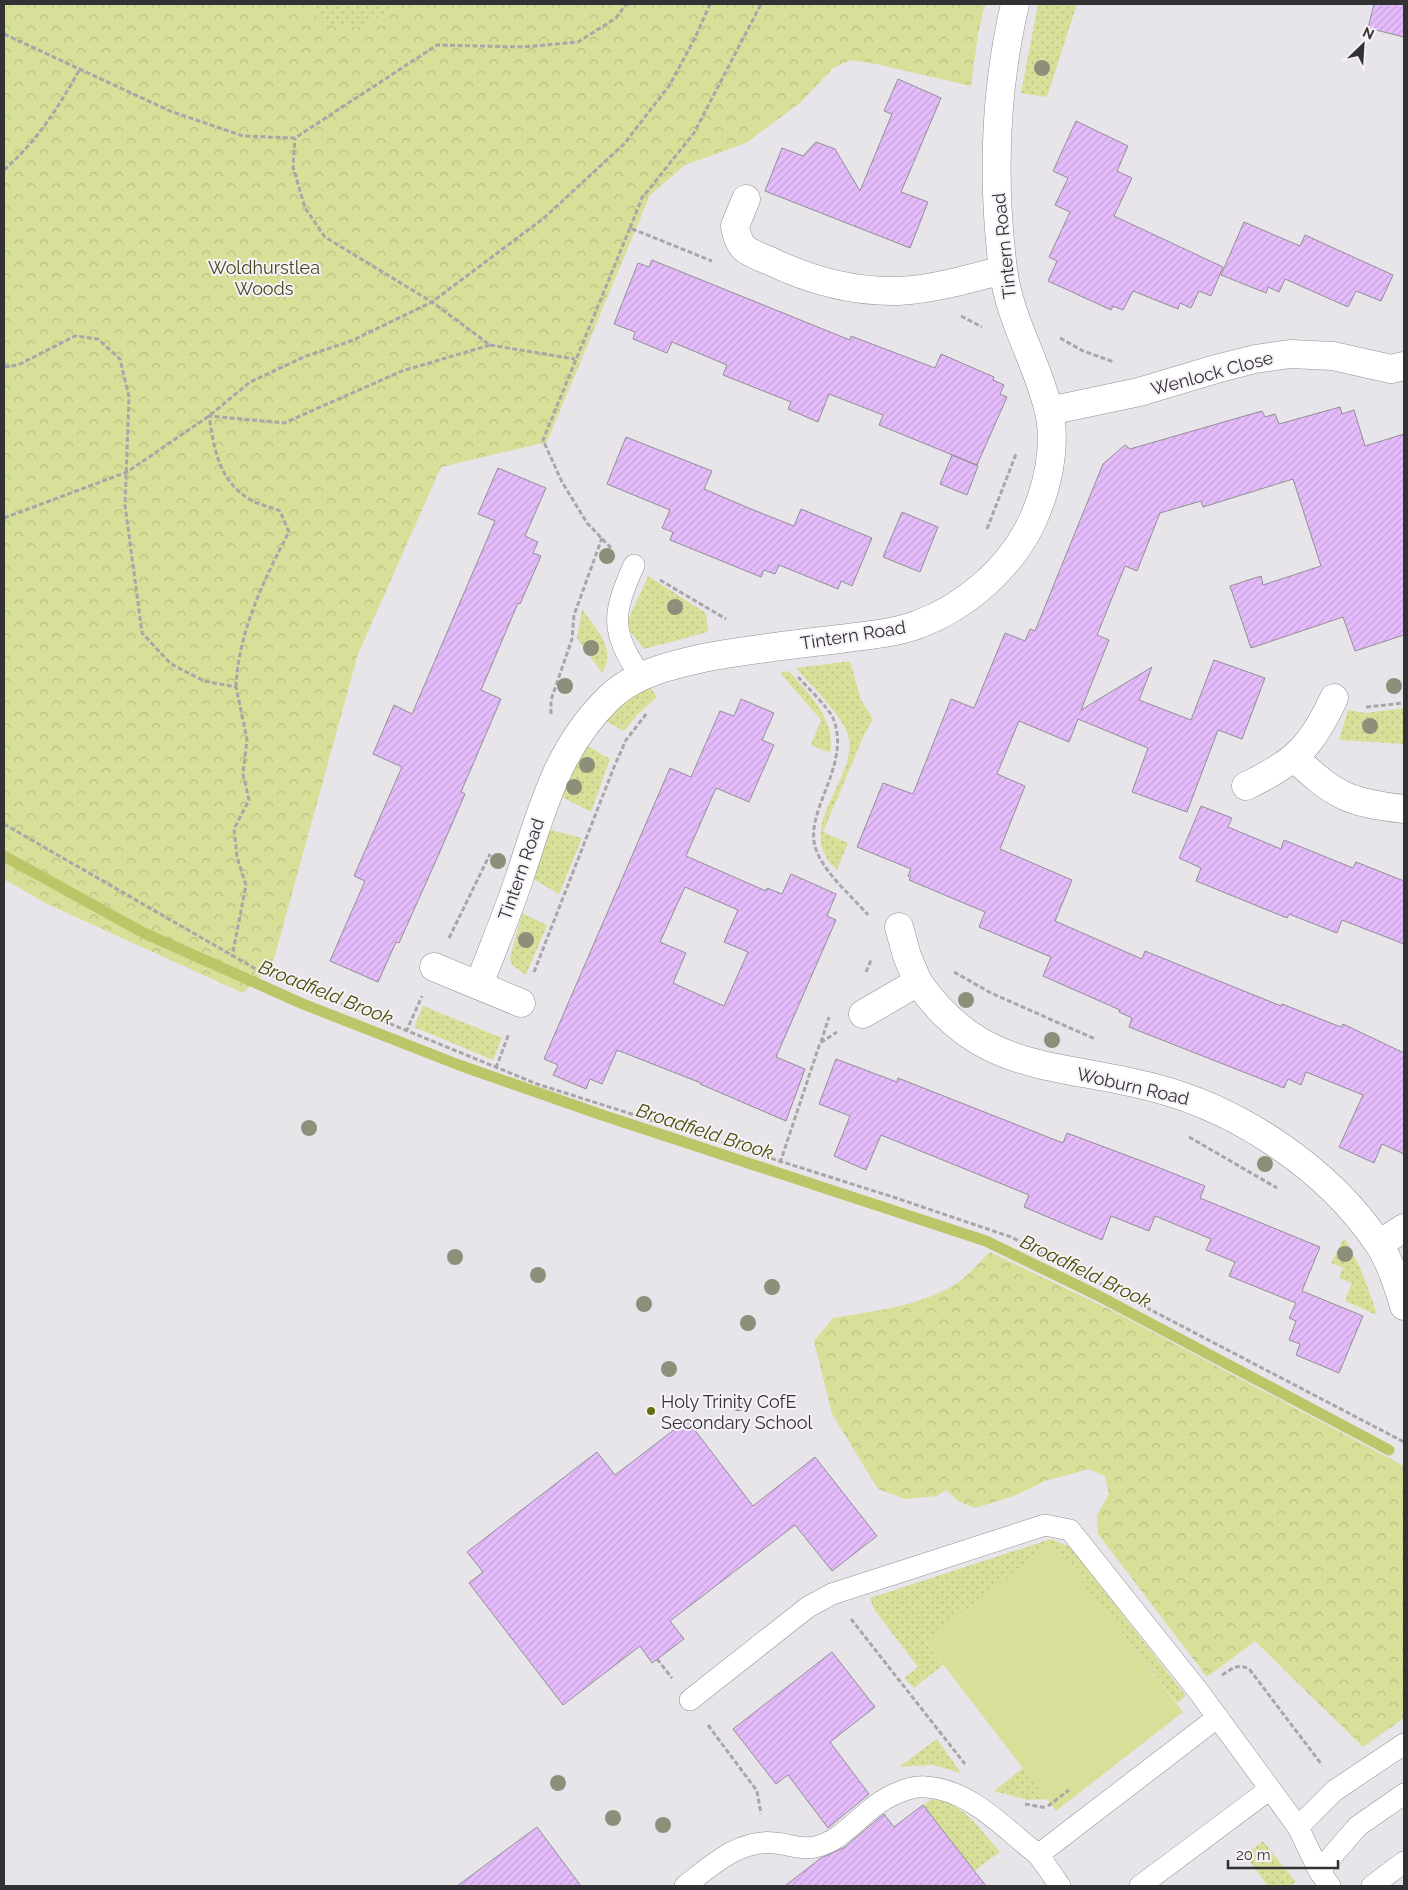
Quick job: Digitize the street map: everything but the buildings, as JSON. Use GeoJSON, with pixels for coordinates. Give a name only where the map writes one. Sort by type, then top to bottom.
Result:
{"type":"FeatureCollection","features":[{"type":"Feature","properties":{"kind":"street","name":"Tintern Road"},"geometry":{"type":"LineString","coordinates":[[479,985],[512,899],[550,784],[571,746],[590,719],[613,694],[641,677],[680,663],[773,647],[878,634],[918,625],[956,606],[987,583],[1012,554],[1030,525],[1043,492],[1053,450],[1049,411],[1011,313],[1003,270],[999,216],[998,114],[1002,65],[1015,4]]}},
{"type":"Feature","properties":{"kind":"street"},"geometry":{"type":"LineString","coordinates":[[746,200],[735,226],[737,236],[750,252],[818,280],[857,288],[898,291],[937,286],[1003,270]]}},
{"type":"Feature","properties":{"kind":"street","name":"Wenlock Close"},"geometry":{"type":"LineString","coordinates":[[1049,411],[1097,402],[1255,359],[1290,354],[1334,356],[1391,369],[1404,366]]}},
{"type":"Feature","properties":{"kind":"street"},"geometry":{"type":"LineString","coordinates":[[1246,786],[1281,768],[1295,758],[1315,734],[1334,698]]}},
{"type":"Feature","properties":{"kind":"street"},"geometry":{"type":"LineString","coordinates":[[1295,758],[1328,788],[1345,798],[1368,805],[1404,808]]}},
{"type":"Feature","properties":{"kind":"street","name":"Woburn Road"},"geometry":{"type":"LineString","coordinates":[[899,927],[907,956],[918,982],[934,1006],[979,1042],[1010,1056],[1052,1069],[1090,1074],[1155,1088],[1195,1100],[1234,1118],[1273,1142],[1310,1171],[1342,1200],[1378,1244],[1400,1289],[1404,1306]]}},
{"type":"Feature","properties":{"kind":"street"},"geometry":{"type":"LineString","coordinates":[[434,967],[521,1003]]}},
{"type":"Feature","properties":{"kind":"street"},"geometry":{"type":"LineString","coordinates":[[863,1014],[918,982]]}},
{"type":"Feature","properties":{"kind":"street"},"geometry":{"type":"LineString","coordinates":[[1378,1244],[1404,1228]]}},
{"type":"Feature","properties":{"kind":"lane"},"geometry":{"type":"LineString","coordinates":[[634,565],[621,593],[616,618],[618,634],[625,654],[641,677]]}},
{"type":"Feature","properties":{"kind":"lane"},"geometry":{"type":"LineString","coordinates":[[690,1700],[808,1607],[832,1594],[1045,1526],[1070,1530],[1218,1717],[1298,1827],[1325,1879]]}},
{"type":"Feature","properties":{"kind":"lane"},"geometry":{"type":"LineString","coordinates":[[1036,1854],[1218,1717]]}},
{"type":"Feature","properties":{"kind":"lane"},"geometry":{"type":"LineString","coordinates":[[1298,1827],[1334,1791],[1404,1744]]}},
{"type":"Feature","properties":{"kind":"lane"},"geometry":{"type":"LineString","coordinates":[[685,1886],[725,1856],[747,1846],[765,1842],[803,1849],[818,1846],[838,1838],[885,1799],[906,1790],[926,1787],[947,1791],[970,1801],[1036,1854],[1060,1886]]}},
{"type":"Feature","properties":{"kind":"lane"},"geometry":{"type":"LineString","coordinates":[[1140,1886],[1270,1789]]}},
{"type":"Feature","properties":{"kind":"lane"},"geometry":{"type":"LineString","coordinates":[[1325,1879],[1358,1826],[1404,1794]]}},
{"type":"Feature","properties":{"kind":"lane"},"geometry":{"type":"LineString","coordinates":[[1372,1886],[1404,1862]]}},
{"type":"Feature","properties":{"kind":"path"},"geometry":{"type":"LineString","coordinates":[[4,34],[170,111],[243,136],[295,138],[437,45],[523,47],[578,42],[616,18],[626,4]]}},
{"type":"Feature","properties":{"kind":"path"},"geometry":{"type":"LineString","coordinates":[[4,518],[127,472],[210,416],[250,382],[306,356],[351,341],[432,302],[544,218],[624,144],[668,86],[696,38],[710,4]]}},
{"type":"Feature","properties":{"kind":"path"},"geometry":{"type":"LineString","coordinates":[[761,4],[694,133],[642,198],[543,440],[562,482],[587,524],[612,549],[634,565],[773,647],[832,717],[839,746],[833,773],[818,812],[815,834],[816,851],[823,863],[868,914],[876,932],[899,927]]}},
{"type":"Feature","properties":{"kind":"path"},"geometry":{"type":"LineString","coordinates":[[4,170],[28,148],[54,114],[80,70]]}},
{"type":"Feature","properties":{"kind":"path"},"geometry":{"type":"LineString","coordinates":[[295,138],[293,168],[305,208],[325,236],[432,302],[490,344]]}},
{"type":"Feature","properties":{"kind":"path"},"geometry":{"type":"LineString","coordinates":[[630,228],[730,268],[750,252]]}},
{"type":"Feature","properties":{"kind":"path"},"geometry":{"type":"LineString","coordinates":[[984,327],[1011,313],[1036,317],[1059,338],[1083,351],[1107,360],[1130,365],[1166,384]]}},
{"type":"Feature","properties":{"kind":"path"},"geometry":{"type":"LineString","coordinates":[[956,315],[984,327],[988,332]]}},
{"type":"Feature","properties":{"kind":"path"},"geometry":{"type":"LineString","coordinates":[[4,367],[18,365],[75,336],[98,339],[120,359],[129,397],[125,506],[142,633],[171,664],[204,681],[236,686]]}},
{"type":"Feature","properties":{"kind":"path"},"geometry":{"type":"LineString","coordinates":[[210,416],[284,423],[402,371],[490,344],[575,358]]}},
{"type":"Feature","properties":{"kind":"path"},"geometry":{"type":"LineString","coordinates":[[210,416],[214,449],[225,477],[250,500],[280,511],[289,532],[270,567],[249,623],[237,665],[236,686],[247,739],[243,774],[249,800],[234,829],[237,857],[246,885],[232,957]]}},
{"type":"Feature","properties":{"kind":"path"},"geometry":{"type":"LineString","coordinates":[[987,530],[1017,449]]}},
{"type":"Feature","properties":{"kind":"path"},"geometry":{"type":"LineString","coordinates":[[1334,698],[1354,706],[1368,707],[1404,703]]}},
{"type":"Feature","properties":{"kind":"path"},"geometry":{"type":"LineString","coordinates":[[496,1068],[618,758],[626,740],[641,718],[653,708]]}},
{"type":"Feature","properties":{"kind":"path"},"geometry":{"type":"LineString","coordinates":[[4,824],[232,957],[321,997],[537,1084],[780,1163],[896,1198],[1011,1237],[1404,1442]]}},
{"type":"Feature","properties":{"kind":"path"},"geometry":{"type":"LineString","coordinates":[[948,967],[991,993],[1100,1042]]}},
{"type":"Feature","properties":{"kind":"path"},"geometry":{"type":"LineString","coordinates":[[780,1163],[820,1044],[863,1014]]}},
{"type":"Feature","properties":{"kind":"path"},"geometry":{"type":"LineString","coordinates":[[1182,1133],[1283,1192]]}},
{"type":"Feature","properties":{"kind":"path"},"geometry":{"type":"LineString","coordinates":[[832,1594],[970,1771]]}},
{"type":"Feature","properties":{"kind":"path"},"geometry":{"type":"LineString","coordinates":[[657,1659],[690,1700],[757,1791],[765,1842]]}},
{"type":"Feature","properties":{"kind":"path"},"geometry":{"type":"LineString","coordinates":[[1017,1802],[1048,1806],[1036,1854]]}},
{"type":"Feature","properties":{"kind":"green space","name":"Woldhurstlea Woods"},"geometry":{"type":"Polygon","coordinates":[[[4,4],[307,4],[325,25],[360,27],[404,4],[985,4],[978,34],[971,86],[851,60],[833,68],[801,102],[746,143],[685,165],[650,195],[547,442],[441,467],[358,654],[272,966],[243,993],[47,904],[4,879],[4,4]]]}},
{"type":"Feature","properties":{"kind":"green space"},"geometry":{"type":"Polygon","coordinates":[[[307,4],[404,4],[360,27],[325,25],[307,4]]]}},
{"type":"Feature","properties":{"kind":"green space"},"geometry":{"type":"Polygon","coordinates":[[[1038,4],[1077,4],[1047,97],[1021,93],[1038,4]]]}},
{"type":"Feature","properties":{"kind":"green space"},"geometry":{"type":"Polygon","coordinates":[[[648,576],[706,613],[708,632],[644,649],[627,627],[629,618],[648,576]]]}},
{"type":"Feature","properties":{"kind":"green space"},"geometry":{"type":"Polygon","coordinates":[[[582,609],[603,640],[606,648],[606,664],[602,673],[577,638],[582,609]]]}},
{"type":"Feature","properties":{"kind":"green space"},"geometry":{"type":"Polygon","coordinates":[[[850,661],[861,700],[873,719],[864,735],[823,832],[848,843],[837,870],[824,854],[821,837],[823,820],[829,803],[845,769],[849,752],[848,735],[840,719],[796,668],[850,661]]]}},
{"type":"Feature","properties":{"kind":"green space"},"geometry":{"type":"Polygon","coordinates":[[[789,671],[812,698],[825,718],[831,740],[830,753],[811,745],[821,720],[780,673],[789,671]]]}},
{"type":"Feature","properties":{"kind":"green space"},"geometry":{"type":"Polygon","coordinates":[[[650,687],[657,697],[639,713],[624,731],[604,720],[632,697],[650,687]]]}},
{"type":"Feature","properties":{"kind":"green space"},"geometry":{"type":"Polygon","coordinates":[[[1404,708],[1404,744],[1339,740],[1348,710],[1366,713],[1404,708]]]}},
{"type":"Feature","properties":{"kind":"green space"},"geometry":{"type":"Polygon","coordinates":[[[586,745],[610,759],[591,812],[558,795],[586,745]]]}},
{"type":"Feature","properties":{"kind":"green space"},"geometry":{"type":"Polygon","coordinates":[[[547,829],[582,838],[559,894],[533,879],[547,829]]]}},
{"type":"Feature","properties":{"kind":"green space"},"geometry":{"type":"Polygon","coordinates":[[[522,913],[547,925],[526,975],[512,965],[510,958],[522,913]]]}},
{"type":"Feature","properties":{"kind":"green space"},"geometry":{"type":"Polygon","coordinates":[[[423,1006],[502,1038],[493,1060],[414,1027],[423,1006]]]}},
{"type":"Feature","properties":{"kind":"green space"},"geometry":{"type":"Polygon","coordinates":[[[1344,1238],[1363,1275],[1377,1315],[1345,1301],[1352,1283],[1339,1278],[1343,1268],[1331,1263],[1344,1238]]]}},
{"type":"Feature","properties":{"kind":"green space"},"geometry":{"type":"Polygon","coordinates":[[[990,1252],[1117,1313],[1404,1466],[1404,1718],[1363,1747],[1255,1641],[1207,1677],[1098,1534],[1097,1515],[1109,1494],[1105,1476],[1089,1469],[1045,1481],[1014,1496],[975,1508],[958,1501],[946,1490],[937,1496],[905,1499],[878,1489],[832,1414],[814,1341],[833,1318],[902,1305],[952,1287],[990,1252]]]}},
{"type":"Feature","properties":{"kind":"green space"},"geometry":{"type":"Polygon","coordinates":[[[1051,1539],[1070,1547],[1186,1696],[1177,1703],[1052,1544],[925,1642],[943,1665],[914,1688],[904,1678],[918,1667],[874,1609],[870,1598],[1051,1539]]]}},
{"type":"Feature","properties":{"kind":"green space"},"geometry":{"type":"Polygon","coordinates":[[[1052,1543],[1183,1712],[1056,1811],[925,1641],[1052,1543]]]}},
{"type":"Feature","properties":{"kind":"green space"},"geometry":{"type":"Polygon","coordinates":[[[937,1739],[961,1773],[933,1765],[899,1767],[937,1739]]]}},
{"type":"Feature","properties":{"kind":"green space"},"geometry":{"type":"Polygon","coordinates":[[[1023,1768],[1048,1799],[1028,1800],[994,1791],[1023,1768]]]}},
{"type":"Feature","properties":{"kind":"green space"},"geometry":{"type":"Polygon","coordinates":[[[932,1799],[954,1806],[963,1812],[978,1826],[1000,1852],[974,1871],[923,1805],[932,1799]]]}},
{"type":"Feature","properties":{"kind":"green space"},"geometry":{"type":"Polygon","coordinates":[[[1263,1841],[1296,1882],[1290,1886],[1268,1886],[1245,1855],[1263,1841]]]}},
{"type":"Feature","properties":{"kind":"waterway","name":"Broadfield Brook"},"geometry":{"type":"LineString","coordinates":[[4,856],[144,933],[303,1004],[459,1065],[605,1116],[986,1241],[1097,1295],[1389,1450]]}},
{"type":"Feature","properties":{"kind":"place","name":"Holy Trinity CofE Secondary School"},"geometry":{"type":"Point","coordinates":[651,1411]}}]}
